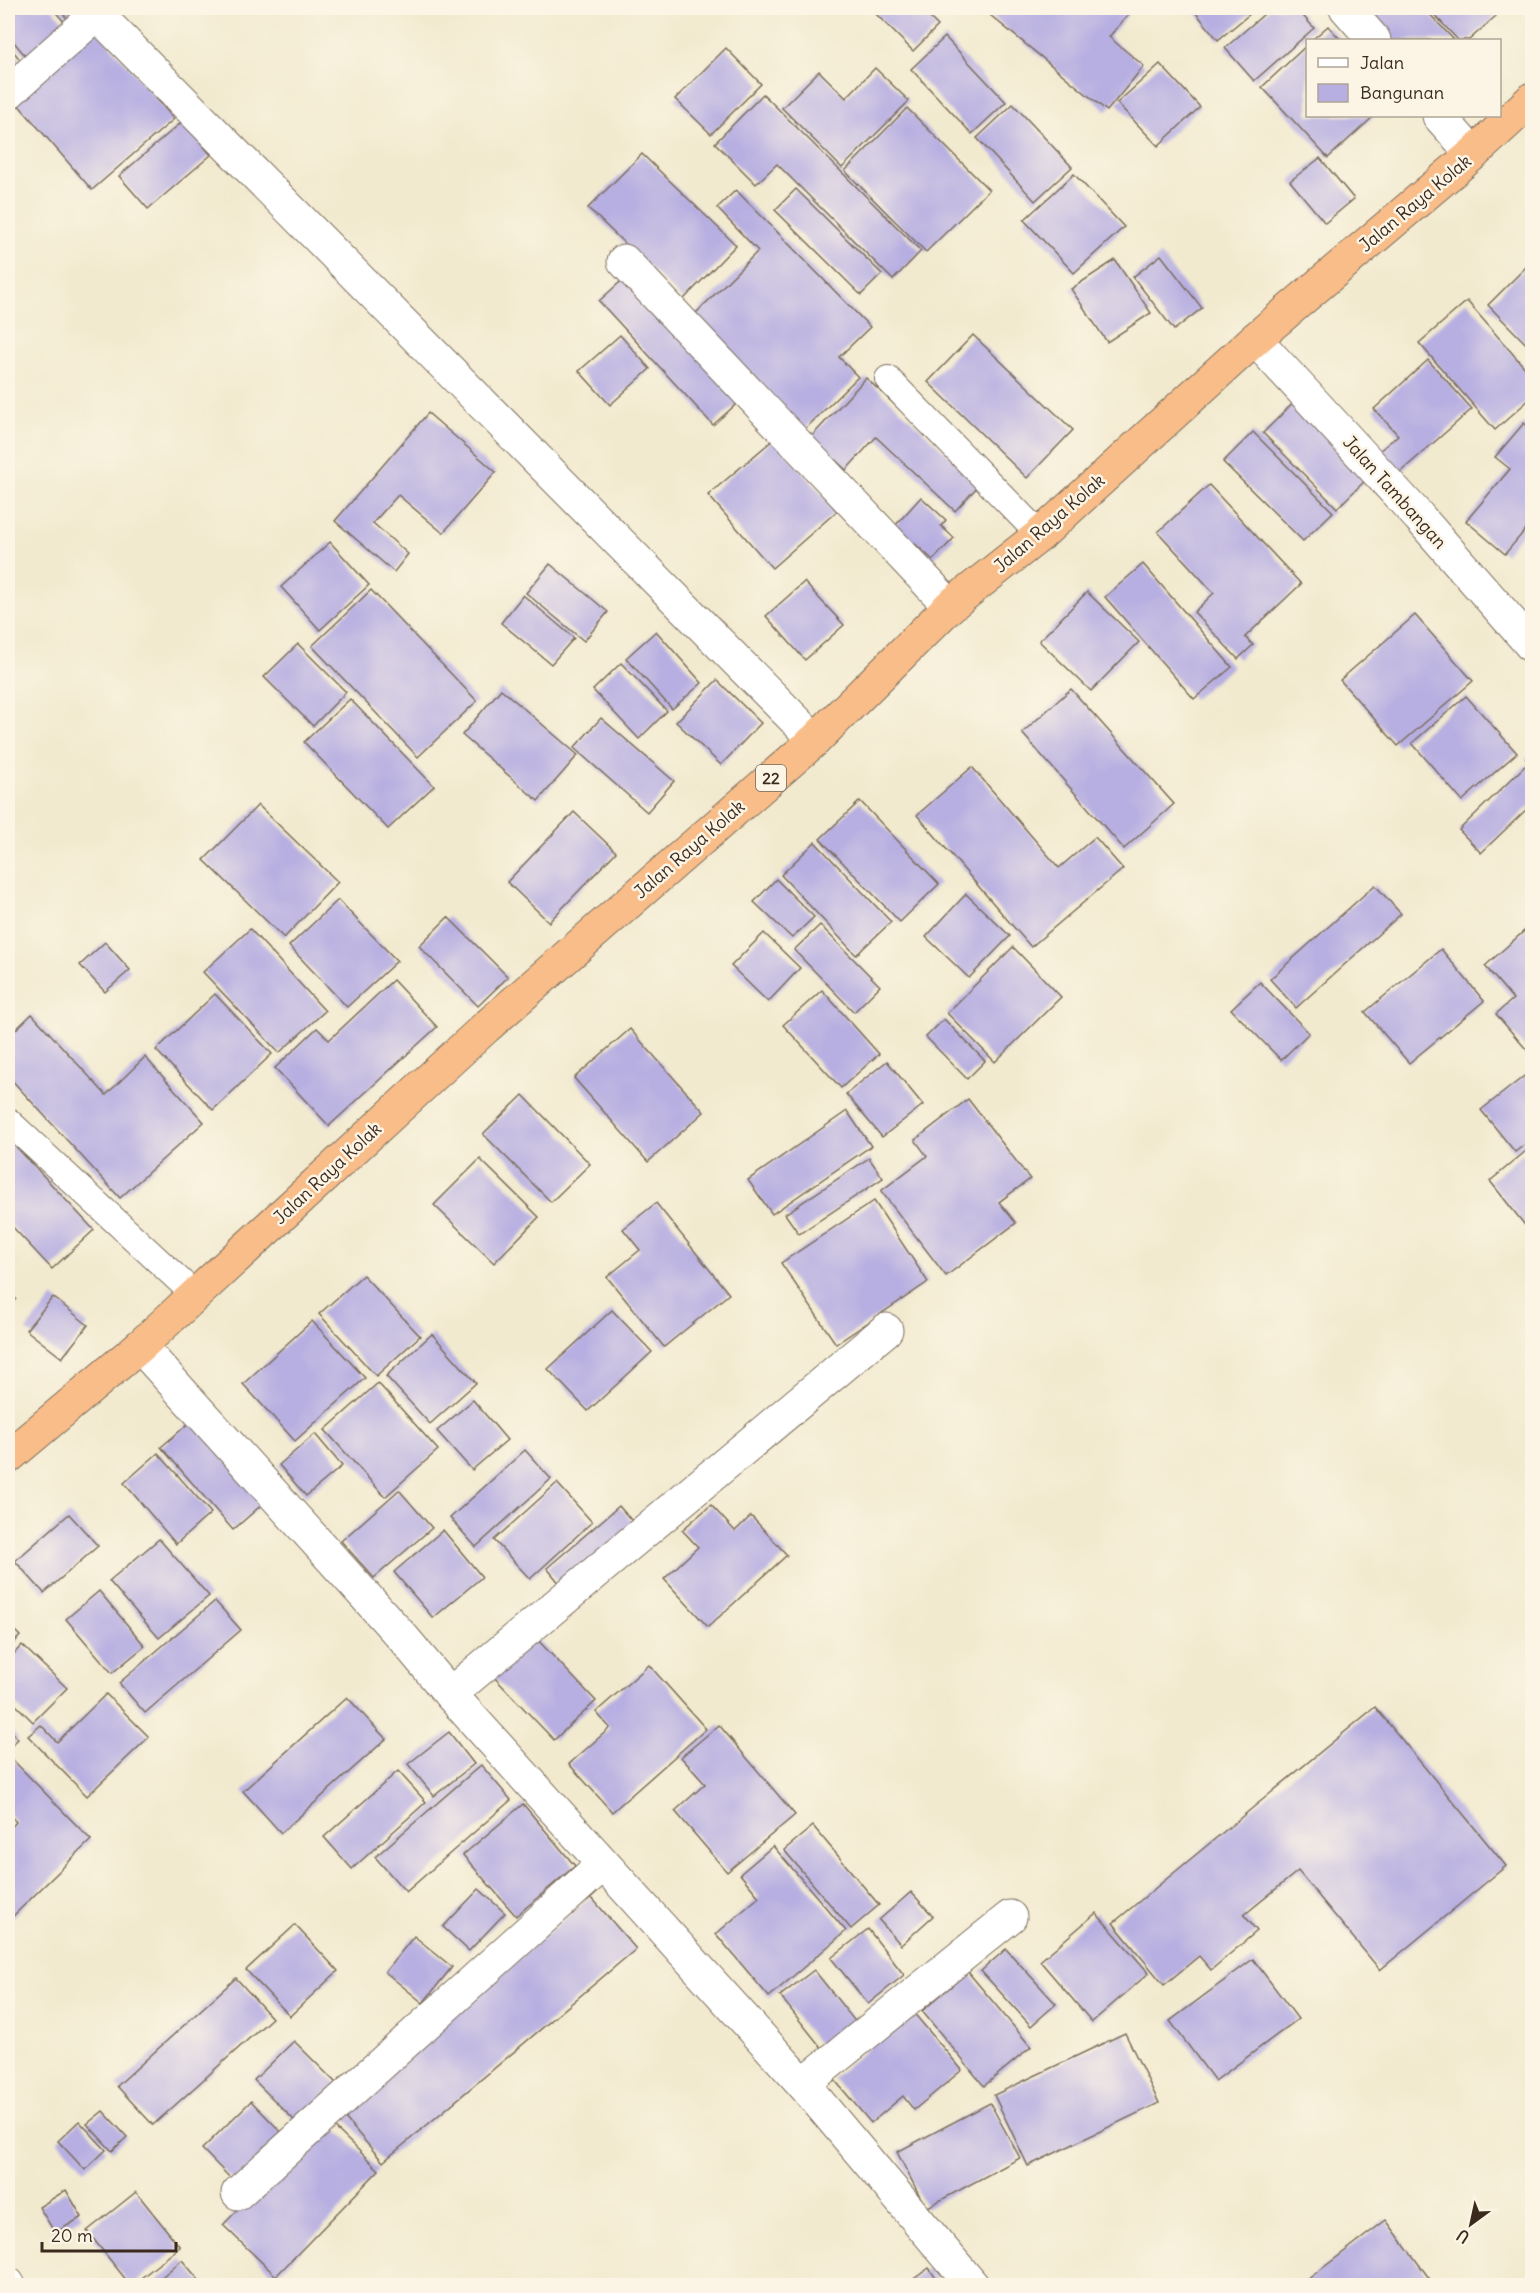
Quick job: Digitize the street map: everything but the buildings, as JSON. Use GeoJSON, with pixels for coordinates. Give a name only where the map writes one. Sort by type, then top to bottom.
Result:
{"type":"FeatureCollection","features":[{"type":"Feature","properties":{"kind":"highway","name":"Jalan Raya Kolak"},"geometry":{"type":"LineString","coordinates":[[8,1457],[140,1346],[486,1027],[815,740],[950,606],[1040,535],[1255,339],[1473,154],[1533,99]]}},
{"type":"Feature","properties":{"kind":"street"},"geometry":{"type":"LineString","coordinates":[[1346,8],[1373,39]]}},
{"type":"Feature","properties":{"kind":"street"},"geometry":{"type":"LineString","coordinates":[[8,93],[97,14],[815,740]]}},
{"type":"Feature","properties":{"kind":"street"},"geometry":{"type":"LineString","coordinates":[[1440,117],[1473,154]]}},
{"type":"Feature","properties":{"kind":"street"},"geometry":{"type":"LineString","coordinates":[[624,261],[950,606]]}},
{"type":"Feature","properties":{"kind":"street","name":"Jalan Tambangan"},"geometry":{"type":"LineString","coordinates":[[1255,339],[1419,517],[1533,646]]}},
{"type":"Feature","properties":{"kind":"street"},"geometry":{"type":"LineString","coordinates":[[450,1694],[886,1330]]}},
{"type":"Feature","properties":{"kind":"street"},"geometry":{"type":"LineString","coordinates":[[140,1346],[802,2084],[973,2286]]}},
{"type":"Feature","properties":{"kind":"street"},"geometry":{"type":"LineString","coordinates":[[238,2193],[603,1864]]}},
{"type":"Feature","properties":{"kind":"street"},"geometry":{"type":"LineString","coordinates":[[802,2084],[1010,1917]]}},
{"type":"Feature","properties":{"kind":"lane"},"geometry":{"type":"LineString","coordinates":[[888,379],[1040,535]]}},
{"type":"Feature","properties":{"kind":"lane"},"geometry":{"type":"LineString","coordinates":[[8,1121],[195,1295]]}}]}
